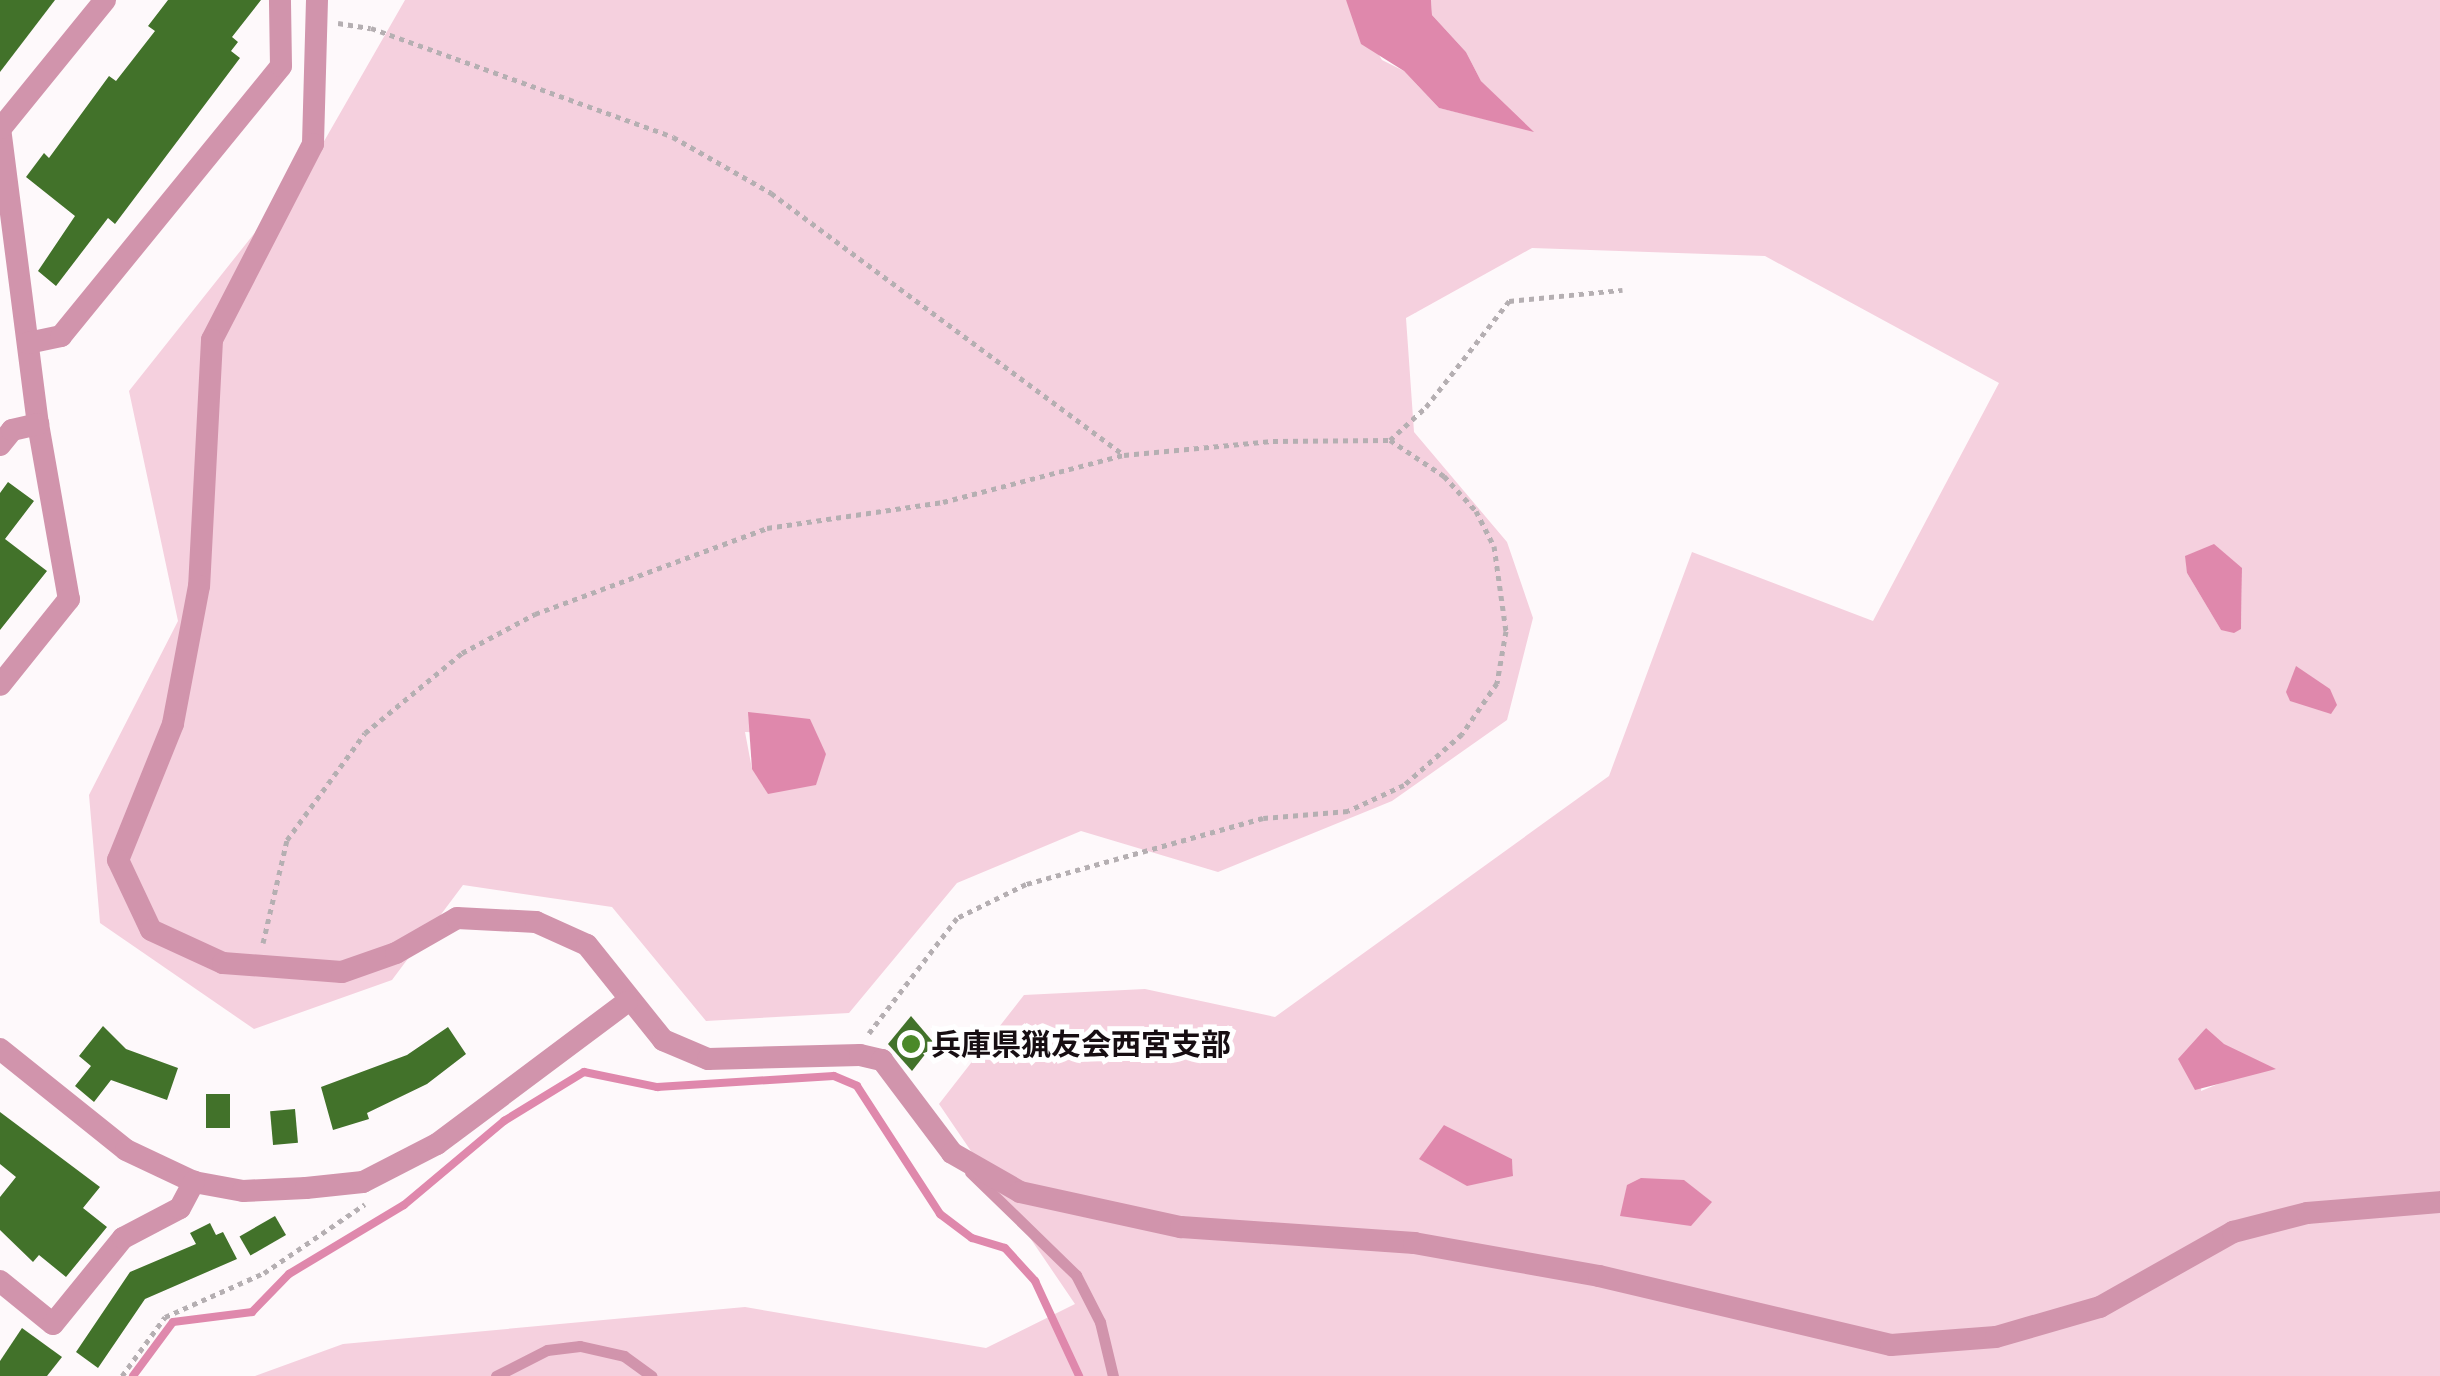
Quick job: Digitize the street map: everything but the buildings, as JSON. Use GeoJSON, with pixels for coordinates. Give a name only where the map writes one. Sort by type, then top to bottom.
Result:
{"type":"FeatureCollection","features":[{"type":"Feature","properties":{"kind":"street"},"geometry":{"type":"LineString","coordinates":[[0,685],[69,599],[38,424],[0,128],[105,0]]}},
{"type":"Feature","properties":{"kind":"street"},"geometry":{"type":"LineString","coordinates":[[28,343],[60,336],[281,66],[280,0]]}},
{"type":"Feature","properties":{"kind":"street"},"geometry":{"type":"LineString","coordinates":[[317,10],[313,144],[212,340],[199,586],[173,724],[118,860],[151,930],[223,963],[342,972],[396,953],[457,918],[536,922],[587,945],[628,1002],[664,1040],[708,1059],[860,1055],[882,1060],[952,1153],[1020,1192],[1181,1227],[1414,1242],[1599,1276],[1891,1346],[1996,1337],[2100,1307],[2233,1232],[2306,1214],[2440,1202]]}},
{"type":"Feature","properties":{"kind":"street"},"geometry":{"type":"LineString","coordinates":[[0,445],[12,430],[38,424]]}},
{"type":"Feature","properties":{"kind":"street"},"geometry":{"type":"LineString","coordinates":[[0,1048],[126,1150],[194,1182],[243,1191],[363,1182],[437,1144],[628,1002]]}},
{"type":"Feature","properties":{"kind":"street"},"geometry":{"type":"LineString","coordinates":[[3,1290],[53,1324],[123,1238],[180,1208],[194,1182]]}},
{"type":"Feature","properties":{"kind":"lane"},"geometry":{"type":"LineString","coordinates":[[952,1153],[1076,1274],[1100,1322],[1114,1376]]}},
{"type":"Feature","properties":{"kind":"lane"},"geometry":{"type":"LineString","coordinates":[[496,1376],[547,1350],[580,1346],[624,1356],[652,1376]]}},
{"type":"Feature","properties":{"kind":"path"},"geometry":{"type":"LineString","coordinates":[[317,10],[674,137],[786,204],[1124,455]]}},
{"type":"Feature","properties":{"kind":"path"},"geometry":{"type":"LineString","coordinates":[[1390,440],[1426,407],[1509,300],[1622,290]]}},
{"type":"Feature","properties":{"kind":"path"},"geometry":{"type":"LineString","coordinates":[[278,967],[260,938],[287,840],[366,734],[462,653],[536,614],[767,528],[943,502],[1124,455],[1273,440],[1390,440],[1444,476],[1476,511],[1494,546],[1506,631],[1497,683],[1462,734],[1404,785],[1348,811],[1264,818],[1189,838],[1026,884],[957,918],[912,969],[860,1055]]}},
{"type":"Feature","properties":{"kind":"path"},"geometry":{"type":"LineString","coordinates":[[122,1376],[165,1317],[264,1273],[365,1209],[363,1182]]}},
{"type":"Feature","properties":{"kind":"shaded area"},"geometry":{"type":"Polygon","coordinates":[[[405,0],[1346,0],[1382,60],[1404,71],[1439,108],[1530,130],[1481,81],[1466,52],[1432,15],[1431,0],[2440,0],[2440,1376],[255,1376],[343,1344],[745,1307],[986,1348],[1075,1304],[939,1104],[1024,995],[1145,989],[1275,1017],[1609,776],[1692,552],[1873,621],[1999,383],[1765,256],[1532,248],[1406,318],[1414,432],[1507,542],[1533,618],[1507,720],[1392,801],[1218,872],[1081,831],[957,883],[849,1013],[706,1021],[612,907],[463,885],[392,980],[254,1029],[100,923],[89,795],[178,621],[129,391],[315,157],[405,0]],[[2242,568],[2187,573],[2221,630],[2241,629],[2242,568]],[[745,732],[752,769],[826,754],[813,734],[745,732]],[[2205,1028],[2201,1091],[2245,1073],[2205,1028]],[[1444,1125],[1513,1176],[1512,1159],[1444,1125]]]}},
{"type":"Feature","properties":{"kind":"shaded area"},"geometry":{"type":"Polygon","coordinates":[[[1346,0],[1431,0],[1432,15],[1466,52],[1481,81],[1534,132],[1439,108],[1404,71],[1361,44],[1346,0]]]}},
{"type":"Feature","properties":{"kind":"shaded area"},"geometry":{"type":"Polygon","coordinates":[[[2214,544],[2242,568],[2241,629],[2234,633],[2221,630],[2187,573],[2185,556],[2214,544]]]}},
{"type":"Feature","properties":{"kind":"shaded area"},"geometry":{"type":"Polygon","coordinates":[[[2296,666],[2330,689],[2337,705],[2331,714],[2290,701],[2286,692],[2296,666]]]}},
{"type":"Feature","properties":{"kind":"shaded area"},"geometry":{"type":"Polygon","coordinates":[[[748,712],[810,719],[826,754],[816,785],[768,794],[752,769],[748,712]]]}},
{"type":"Feature","properties":{"kind":"shaded area"},"geometry":{"type":"Polygon","coordinates":[[[2206,1028],[2224,1044],[2276,1069],[2195,1090],[2178,1059],[2206,1028]]]}},
{"type":"Feature","properties":{"kind":"shaded area"},"geometry":{"type":"Polygon","coordinates":[[[1444,1125],[1512,1159],[1513,1176],[1467,1186],[1419,1159],[1444,1125]]]}},
{"type":"Feature","properties":{"kind":"shaded area"},"geometry":{"type":"Polygon","coordinates":[[[1641,1178],[1684,1180],[1712,1202],[1691,1226],[1620,1216],[1627,1185],[1641,1178]]]}},
{"type":"Feature","properties":{"kind":"waterway"},"geometry":{"type":"LineString","coordinates":[[133,1376],[173,1322],[252,1312],[289,1274],[404,1205],[504,1121],[584,1072],[657,1087],[834,1076],[857,1086],[940,1214],[972,1238],[1005,1248],[1035,1281],[1079,1376]]}},
{"type":"Feature","properties":{"kind":"place","name":"兵庫県猟友会西宮支部"},"geometry":{"type":"Point","coordinates":[911,1044]}}]}
